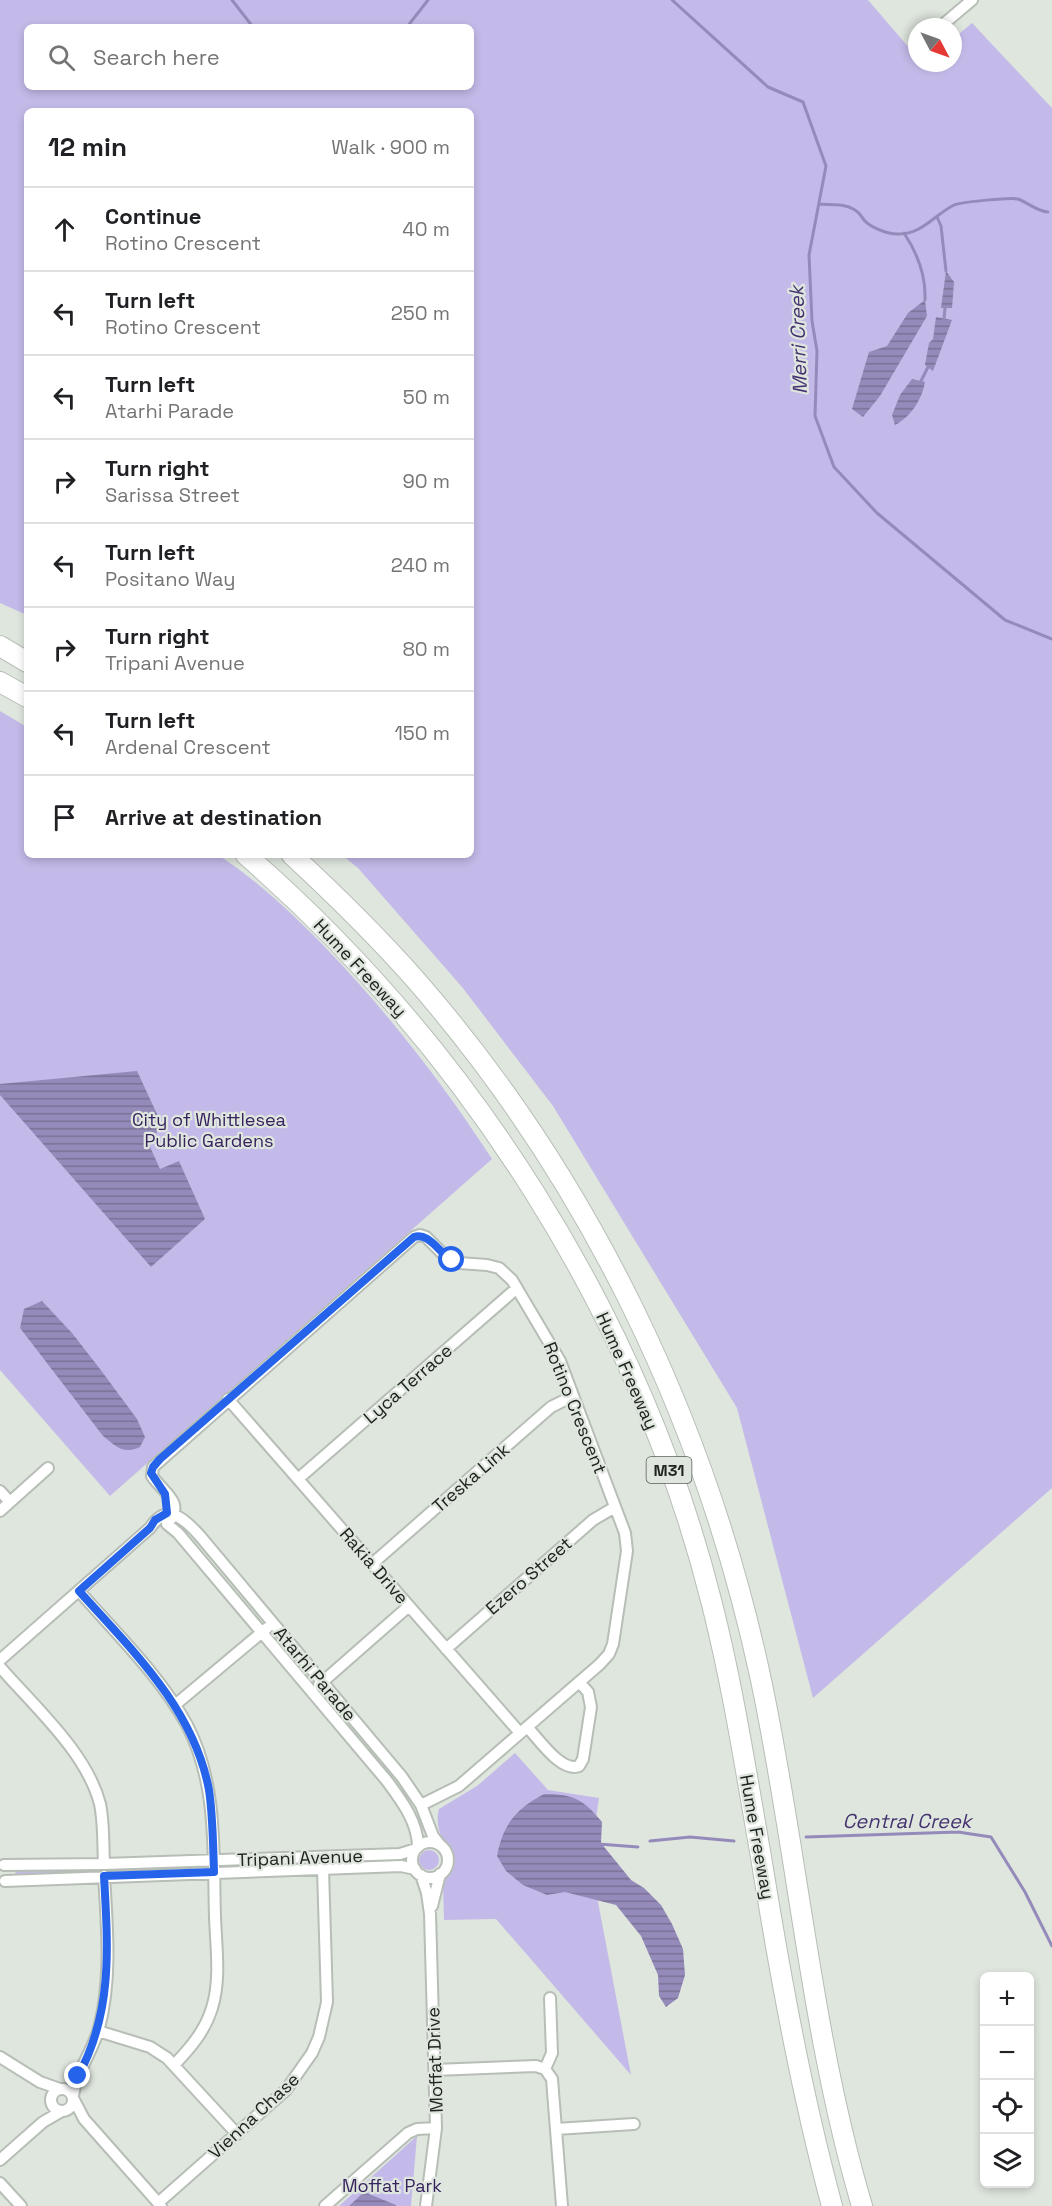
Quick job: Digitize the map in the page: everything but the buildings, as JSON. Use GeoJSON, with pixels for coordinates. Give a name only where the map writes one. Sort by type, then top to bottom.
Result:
{"type":"FeatureCollection","features":[{"type":"Feature","properties":{"kind":"highway"},"geometry":{"type":"LineString","coordinates":[[0,646],[24,660]]}},
{"type":"Feature","properties":{"kind":"highway"},"geometry":{"type":"LineString","coordinates":[[0,682],[24,695]]}},
{"type":"Feature","properties":{"kind":"highway","name":"Hume Freeway"},"geometry":{"type":"LineString","coordinates":[[249,858],[345,949],[407,1018],[476,1105],[513,1159],[574,1260],[635,1385],[672,1478],[712,1603],[741,1743],[801,2078],[832,2206]]}},
{"type":"Feature","properties":{"kind":"highway","name":"Hume Freeway"},"geometry":{"type":"LineString","coordinates":[[295,858],[414,978],[522,1117],[559,1175],[624,1290],[678,1407],[718,1515],[748,1624],[773,1749],[817,2017],[837,2109],[862,2206]]}},
{"type":"Feature","properties":{"kind":"street"},"geometry":{"type":"LineString","coordinates":[[951,18],[972,0]]}},
{"type":"Feature","properties":{"kind":"street","name":"Rotino Crescent"},"geometry":{"type":"LineString","coordinates":[[170,1517],[165,1494],[152,1476],[151,1470],[160,1459],[409,1241],[417,1236],[426,1237],[440,1252],[452,1260],[466,1265],[487,1265],[499,1268],[509,1276],[554,1349],[625,1533],[627,1545],[613,1644],[605,1659],[459,1786],[421,1805]]}},
{"type":"Feature","properties":{"kind":"street","name":"Lyca Terrace"},"geometry":{"type":"LineString","coordinates":[[298,1479],[517,1288]]}},
{"type":"Feature","properties":{"kind":"street","name":"Treska Link"},"geometry":{"type":"LineString","coordinates":[[372,1564],[551,1407],[573,1396]]}},
{"type":"Feature","properties":{"kind":"street","name":"Rakia Drive"},"geometry":{"type":"LineString","coordinates":[[228,1399],[446,1649],[524,1730],[569,1767],[579,1766],[583,1759],[591,1707],[588,1692],[579,1682]]}},
{"type":"Feature","properties":{"kind":"street"},"geometry":{"type":"LineString","coordinates":[[0,1511],[48,1468]]}},
{"type":"Feature","properties":{"kind":"street"},"geometry":{"type":"LineString","coordinates":[[0,1491],[9,1502]]}},
{"type":"Feature","properties":{"kind":"street","name":"Ezero Street"},"geometry":{"type":"LineString","coordinates":[[446,1649],[593,1520],[615,1507]]}},
{"type":"Feature","properties":{"kind":"street"},"geometry":{"type":"LineString","coordinates":[[0,1660],[79,1591],[129,1539],[170,1517]]}},
{"type":"Feature","properties":{"kind":"street","name":"Atarhi Parade"},"geometry":{"type":"LineString","coordinates":[[170,1517],[194,1529],[402,1777],[421,1805],[433,1836],[440,1845]]}},
{"type":"Feature","properties":{"kind":"street","name":"Atarhi Parade"},"geometry":{"type":"LineString","coordinates":[[170,1517],[178,1533],[395,1792],[414,1824],[418,1838],[417,1848]]}},
{"type":"Feature","properties":{"kind":"street"},"geometry":{"type":"LineString","coordinates":[[79,1591],[154,1676],[175,1705],[197,1749],[208,1789],[214,1872],[217,1976],[215,1999],[202,2032],[175,2064]]}},
{"type":"Feature","properties":{"kind":"street"},"geometry":{"type":"LineString","coordinates":[[311,1691],[409,1606]]}},
{"type":"Feature","properties":{"kind":"street"},"geometry":{"type":"LineString","coordinates":[[175,1705],[273,1623]]}},
{"type":"Feature","properties":{"kind":"street"},"geometry":{"type":"LineString","coordinates":[[0,1667],[72,1749],[90,1777],[100,1805],[104,1864]]}},
{"type":"Feature","properties":{"kind":"street"},"geometry":{"type":"LineString","coordinates":[[429,1842],[440,1845],[444,1849],[447,1860],[444,1870],[430,1877],[418,1872],[412,1859],[417,1848],[429,1842]]}},
{"type":"Feature","properties":{"kind":"street","name":"Tripani Avenue"},"geometry":{"type":"LineString","coordinates":[[2,1863],[104,1864],[400,1854],[417,1848]]}},
{"type":"Feature","properties":{"kind":"street"},"geometry":{"type":"LineString","coordinates":[[1,1885],[7,1873],[2,1863]]}},
{"type":"Feature","properties":{"kind":"street","name":"Tripani Avenue"},"geometry":{"type":"LineString","coordinates":[[1,1885],[104,1876],[401,1866],[418,1872]]}},
{"type":"Feature","properties":{"kind":"street","name":"Vienna Chase"},"geometry":{"type":"LineString","coordinates":[[160,2205],[278,2098],[295,2080],[312,2053],[324,2019],[327,1986],[323,1869]]}},
{"type":"Feature","properties":{"kind":"street","name":"Moffat Drive"},"geometry":{"type":"LineString","coordinates":[[418,1872],[427,1893],[430,1914],[435,2070],[436,2128],[426,2206]]}},
{"type":"Feature","properties":{"kind":"street","name":"Moffat Drive"},"geometry":{"type":"LineString","coordinates":[[430,1914],[440,1874]]}},
{"type":"Feature","properties":{"kind":"street"},"geometry":{"type":"LineString","coordinates":[[0,2160],[43,2122],[70,2108],[78,2076],[98,2031],[106,1987],[104,1876]]}},
{"type":"Feature","properties":{"kind":"street"},"geometry":{"type":"LineString","coordinates":[[545,2069],[552,2053],[550,1998]]}},
{"type":"Feature","properties":{"kind":"street"},"geometry":{"type":"LineString","coordinates":[[98,2031],[150,2047],[175,2064],[237,2134]]}},
{"type":"Feature","properties":{"kind":"street"},"geometry":{"type":"LineString","coordinates":[[0,2057],[40,2082],[68,2090],[84,2119],[160,2205]]}},
{"type":"Feature","properties":{"kind":"street"},"geometry":{"type":"LineString","coordinates":[[435,2070],[536,2067],[545,2069],[552,2079],[562,2206]]}},
{"type":"Feature","properties":{"kind":"street"},"geometry":{"type":"LineString","coordinates":[[43,2122],[53,2092],[78,2076]]}},
{"type":"Feature","properties":{"kind":"street"},"geometry":{"type":"LineString","coordinates":[[40,2082],[55,2109],[84,2119]]}},
{"type":"Feature","properties":{"kind":"street"},"geometry":{"type":"LineString","coordinates":[[556,2129],[634,2124]]}},
{"type":"Feature","properties":{"kind":"street"},"geometry":{"type":"LineString","coordinates":[[325,2206],[408,2133],[417,2129],[436,2128]]}},
{"type":"Feature","properties":{"kind":"street"},"geometry":{"type":"LineString","coordinates":[[0,2183],[21,2206]]}},
{"type":"Feature","properties":{"kind":"green space"},"geometry":{"type":"Polygon","coordinates":[[[0,0],[868,0],[908,47],[908,72],[962,72],[962,31],[972,23],[1052,108],[1052,1488],[813,1698],[737,1408],[553,1106],[462,987],[358,868],[346,858],[474,858],[474,108],[24,108],[24,614],[0,603],[0,0]]]}},
{"type":"Feature","properties":{"kind":"green space","name":"City of Whittlesea Public Gardens"},"geometry":{"type":"Polygon","coordinates":[[[0,711],[24,725],[24,858],[222,858],[273,897],[346,969],[412,1047],[492,1159],[110,1496],[0,1370],[0,711]]]}},
{"type":"Feature","properties":{"kind":"green space"},"geometry":{"type":"Polygon","coordinates":[[[515,1753],[548,1790],[599,1798],[590,1860],[631,2075],[496,1919],[444,1920],[443,1885],[451,1860],[439,1828],[439,1809],[477,1786],[515,1753]]]}},
{"type":"Feature","properties":{"kind":"green space"},"geometry":{"type":"Polygon","coordinates":[[[429,1850],[436,1853],[439,1860],[436,1867],[429,1870],[422,1867],[419,1860],[422,1853],[429,1850]]]}},
{"type":"Feature","properties":{"kind":"green space"},"geometry":{"type":"Polygon","coordinates":[[[91,1868],[91,1874],[16,1877],[15,1875],[16,1870],[91,1868]]]}},
{"type":"Feature","properties":{"kind":"green space","name":"Moffat Park"},"geometry":{"type":"Polygon","coordinates":[[[417,2136],[411,2206],[339,2206],[417,2136]]]}},
{"type":"Feature","properties":{"kind":"shaded area"},"geometry":{"type":"Polygon","coordinates":[[[946,271],[954,282],[952,308],[941,308],[946,271]]]}},
{"type":"Feature","properties":{"kind":"shaded area"},"geometry":{"type":"Polygon","coordinates":[[[925,300],[927,316],[880,396],[863,417],[852,409],[869,352],[887,346],[908,313],[925,300]]]}},
{"type":"Feature","properties":{"kind":"shaded area"},"geometry":{"type":"Polygon","coordinates":[[[936,317],[952,320],[933,371],[925,365],[929,343],[933,339],[936,317]]]}},
{"type":"Feature","properties":{"kind":"shaded area"},"geometry":{"type":"Polygon","coordinates":[[[912,379],[925,382],[921,395],[911,412],[895,425],[892,415],[900,395],[912,379]]]}},
{"type":"Feature","properties":{"kind":"shaded area"},"geometry":{"type":"Polygon","coordinates":[[[137,1071],[164,1129],[146,1138],[160,1169],[179,1161],[205,1219],[151,1267],[0,1095],[0,1084],[137,1071]]]}},
{"type":"Feature","properties":{"kind":"shaded area"},"geometry":{"type":"Polygon","coordinates":[[[42,1301],[72,1333],[137,1419],[145,1437],[140,1447],[124,1450],[103,1436],[20,1328],[24,1309],[42,1301]]]}},
{"type":"Feature","properties":{"kind":"shaded area"},"geometry":{"type":"Polygon","coordinates":[[[544,1794],[571,1797],[590,1808],[602,1822],[601,1843],[631,1880],[644,1888],[661,1905],[672,1924],[683,1949],[685,1975],[678,1998],[666,2007],[659,1996],[658,1975],[641,1936],[616,1905],[565,1892],[547,1895],[523,1885],[506,1871],[497,1856],[503,1835],[512,1819],[518,1812],[544,1794]]]}},
{"type":"Feature","properties":{"kind":"shaded area"},"geometry":{"type":"Polygon","coordinates":[[[364,2192],[396,2205],[396,2206],[349,2206],[364,2192]]]}},
{"type":"Feature","properties":{"kind":"waterway","name":"Merri Creek"},"geometry":{"type":"LineString","coordinates":[[232,0],[251,24]]}},
{"type":"Feature","properties":{"kind":"waterway","name":"Merri Creek"},"geometry":{"type":"LineString","coordinates":[[409,24],[428,0]]}},
{"type":"Feature","properties":{"kind":"waterway","name":"Merri Creek"},"geometry":{"type":"LineString","coordinates":[[672,0],[768,87],[803,102],[826,166],[809,255],[812,321],[817,351],[815,416],[834,467],[877,513],[1005,620],[1052,639]]}},
{"type":"Feature","properties":{"kind":"waterway"},"geometry":{"type":"LineString","coordinates":[[819,204],[842,205],[851,208],[871,226],[884,232],[897,234],[921,228],[954,205],[966,203],[1018,199],[1048,212]]}},
{"type":"Feature","properties":{"kind":"waterway"},"geometry":{"type":"LineString","coordinates":[[937,217],[941,226],[946,271]]}},
{"type":"Feature","properties":{"kind":"waterway"},"geometry":{"type":"LineString","coordinates":[[904,233],[920,265],[925,300]]}},
{"type":"Feature","properties":{"kind":"waterway"},"geometry":{"type":"LineString","coordinates":[[944,319],[945,308]]}},
{"type":"Feature","properties":{"kind":"waterway"},"geometry":{"type":"LineString","coordinates":[[921,381],[928,367]]}},
{"type":"Feature","properties":{"kind":"waterway","name":"Central Creek"},"geometry":{"type":"LineString","coordinates":[[806,1837],[958,1832],[991,1837],[1025,1892],[1052,1946]]}},
{"type":"Feature","properties":{"kind":"waterway","name":"Central Creek"},"geometry":{"type":"LineString","coordinates":[[650,1841],[690,1837],[734,1841]]}},
{"type":"Feature","properties":{"kind":"waterway","name":"Central Creek"},"geometry":{"type":"LineString","coordinates":[[598,1844],[638,1847]]}},
{"type":"Feature","properties":{"kind":"route"},"geometry":{"type":"LineString","coordinates":[[78,2076],[98,2031],[106,1987],[104,1876],[214,1872],[208,1789],[197,1749],[188,1727],[165,1690],[79,1591],[150,1528],[155,1520],[167,1513],[165,1494],[151,1473],[160,1459],[414,1237],[420,1235],[426,1237],[440,1252],[452,1260]]}}]}
